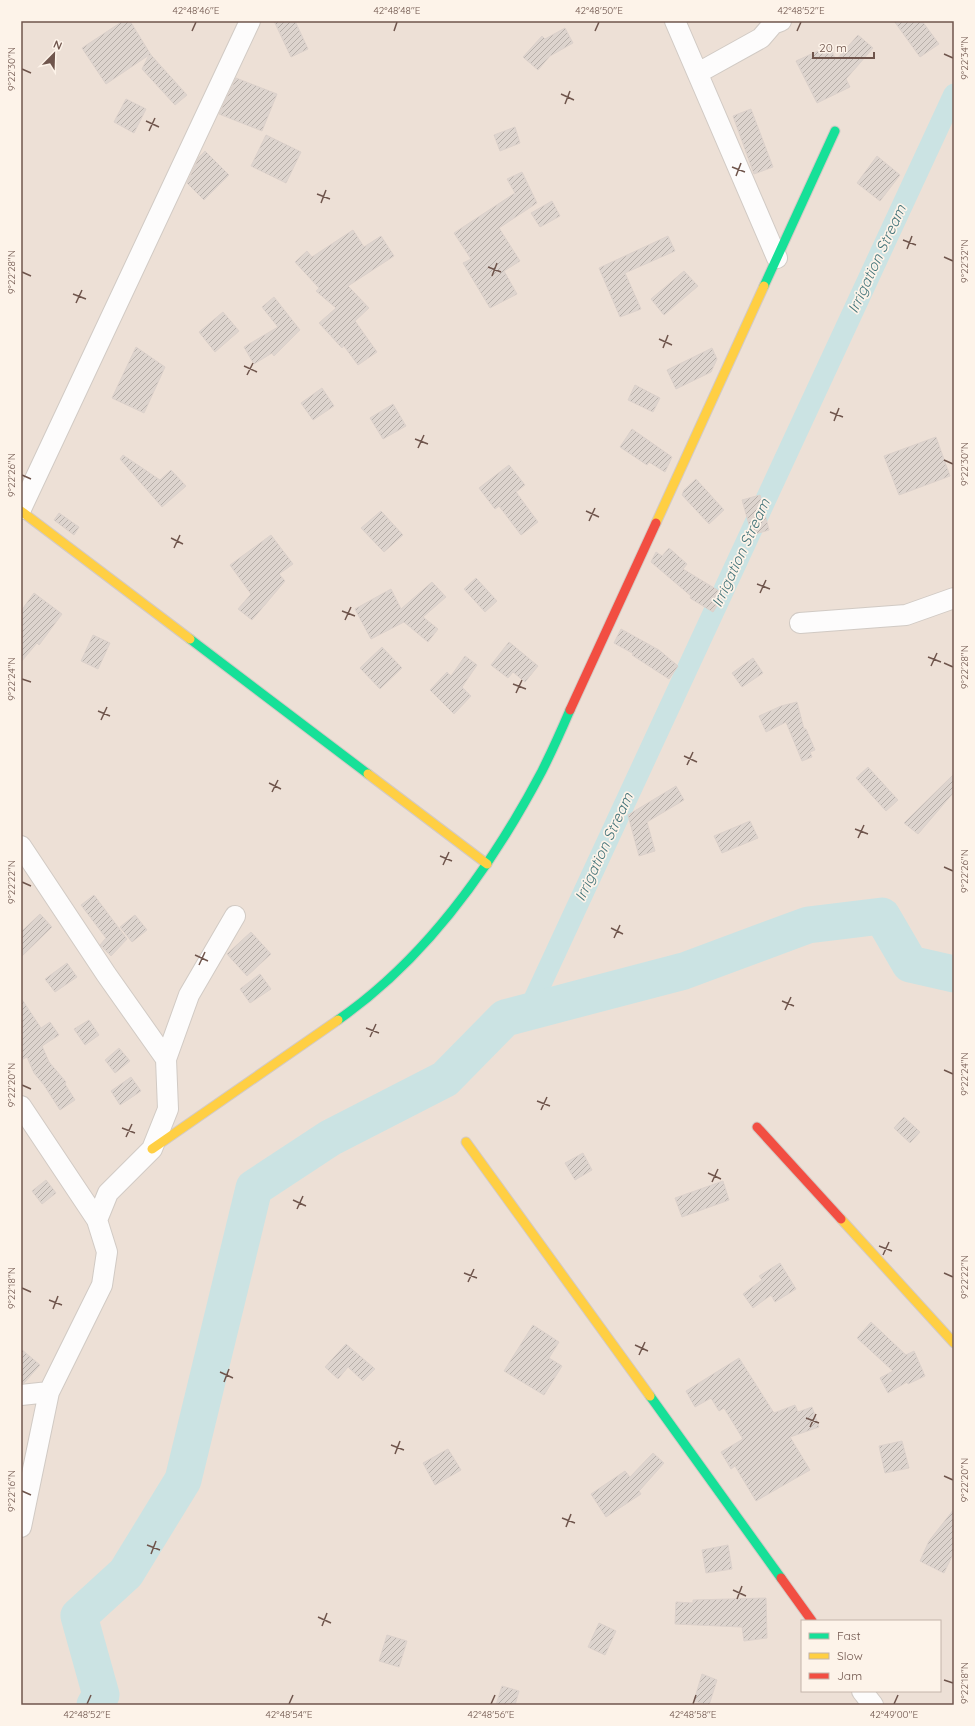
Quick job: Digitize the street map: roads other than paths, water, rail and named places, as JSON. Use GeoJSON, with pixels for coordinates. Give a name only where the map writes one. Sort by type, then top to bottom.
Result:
{"type":"FeatureCollection","features":[{"type":"Feature","properties":{"kind":"street"},"geometry":{"type":"LineString","coordinates":[[250,21],[21,510],[487,864]]}},
{"type":"Feature","properties":{"kind":"street"},"geometry":{"type":"LineString","coordinates":[[675,21],[778,258]]}},
{"type":"Feature","properties":{"kind":"street"},"geometry":{"type":"LineString","coordinates":[[698,73],[761,38],[773,24],[781,21]]}},
{"type":"Feature","properties":{"kind":"street"},"geometry":{"type":"LineString","coordinates":[[97,1220],[108,1193],[152,1149],[365,1001],[436,931],[487,864],[542,771],[836,131]]}},
{"type":"Feature","properties":{"kind":"street"},"geometry":{"type":"LineString","coordinates":[[800,623],[906,615],[954,598]]}},
{"type":"Feature","properties":{"kind":"street"},"geometry":{"type":"LineString","coordinates":[[21,846],[106,974],[166,1059]]}},
{"type":"Feature","properties":{"kind":"street"},"geometry":{"type":"LineString","coordinates":[[152,1149],[168,1110],[166,1059],[189,994],[235,916]]}},
{"type":"Feature","properties":{"kind":"street"},"geometry":{"type":"LineString","coordinates":[[21,1106],[97,1220],[107,1252],[102,1285],[49,1392],[21,1526]]}},
{"type":"Feature","properties":{"kind":"street"},"geometry":{"type":"LineString","coordinates":[[757,1127],[954,1343]]}},
{"type":"Feature","properties":{"kind":"street"},"geometry":{"type":"LineString","coordinates":[[466,1142],[811,1620]]}},
{"type":"Feature","properties":{"kind":"street"},"geometry":{"type":"LineString","coordinates":[[21,1395],[49,1392]]}},
{"type":"Feature","properties":{"kind":"street"},"geometry":{"type":"LineString","coordinates":[[863,1692],[872,1705]]}},
{"type":"Feature","properties":{"kind":"waterway","name":"Irrigation Stream"},"geometry":{"type":"LineString","coordinates":[[528,1012],[954,94]]}},
{"type":"Feature","properties":{"kind":"waterway"},"geometry":{"type":"LineString","coordinates":[[95,1705],[101,1695],[79,1616],[126,1573],[183,1480],[254,1188],[330,1138],[445,1079],[505,1018],[684,971],[808,925],[882,916],[910,964],[954,974]]}}]}
